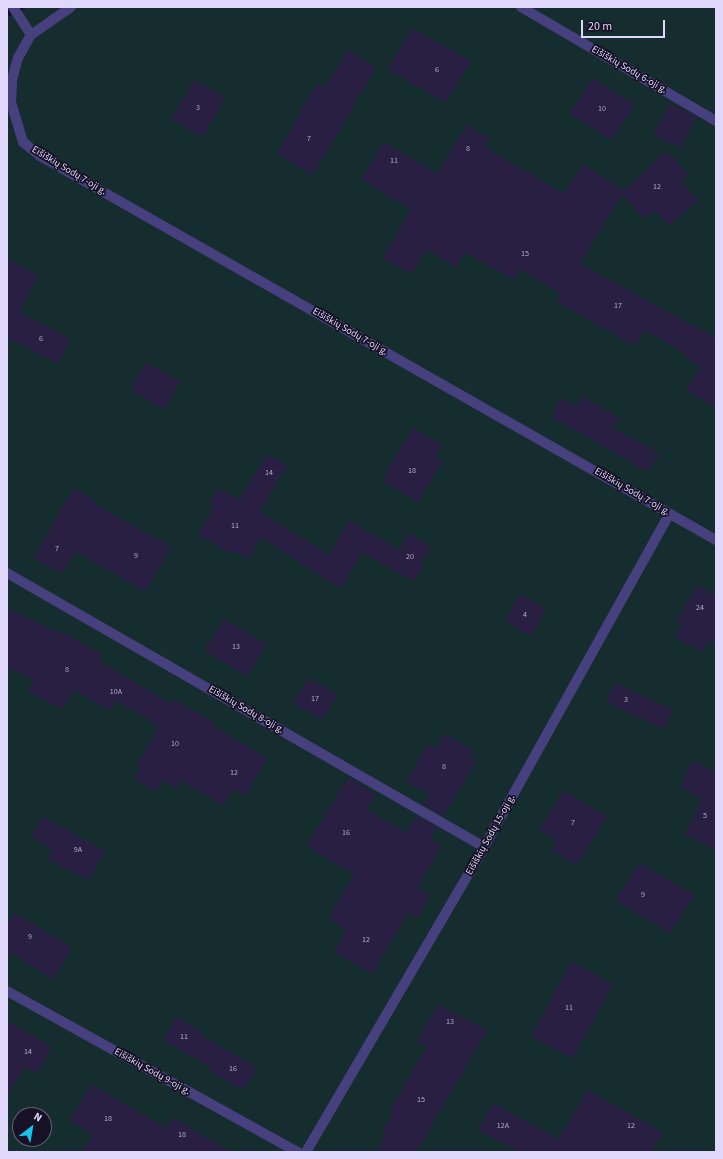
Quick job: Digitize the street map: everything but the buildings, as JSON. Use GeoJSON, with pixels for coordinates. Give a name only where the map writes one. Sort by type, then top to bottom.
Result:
{"type":"FeatureCollection","features":[{"type":"Feature","properties":{"kind":"street"},"geometry":{"type":"LineString","coordinates":[[13,7],[32,35],[72,7]]}},
{"type":"Feature","properties":{"kind":"street","name":"Eišiškių Sodų 6-oji g."},"geometry":{"type":"LineString","coordinates":[[521,7],[716,121]]}},
{"type":"Feature","properties":{"kind":"street","name":"Eišiškių Sodų 7-oji g."},"geometry":{"type":"LineString","coordinates":[[32,35],[18,58],[12,80],[9,102],[23,142],[40,156],[716,540]]}},
{"type":"Feature","properties":{"kind":"street","name":"Eišiškių Sodų 15-oji g."},"geometry":{"type":"LineString","coordinates":[[306,1152],[484,847],[670,514]]}},
{"type":"Feature","properties":{"kind":"street","name":"Eišiškių Sodų 8-oji g."},"geometry":{"type":"LineString","coordinates":[[7,573],[484,847]]}},
{"type":"Feature","properties":{"kind":"street","name":"Eišiškių Sodų 9-oji g."},"geometry":{"type":"LineString","coordinates":[[7,991],[298,1152]]}},
{"type":"Feature","properties":{"kind":"green space"},"geometry":{"type":"Polygon","coordinates":[[[28,7],[716,7],[716,1152],[7,1152],[7,17],[28,7]]]}}]}
